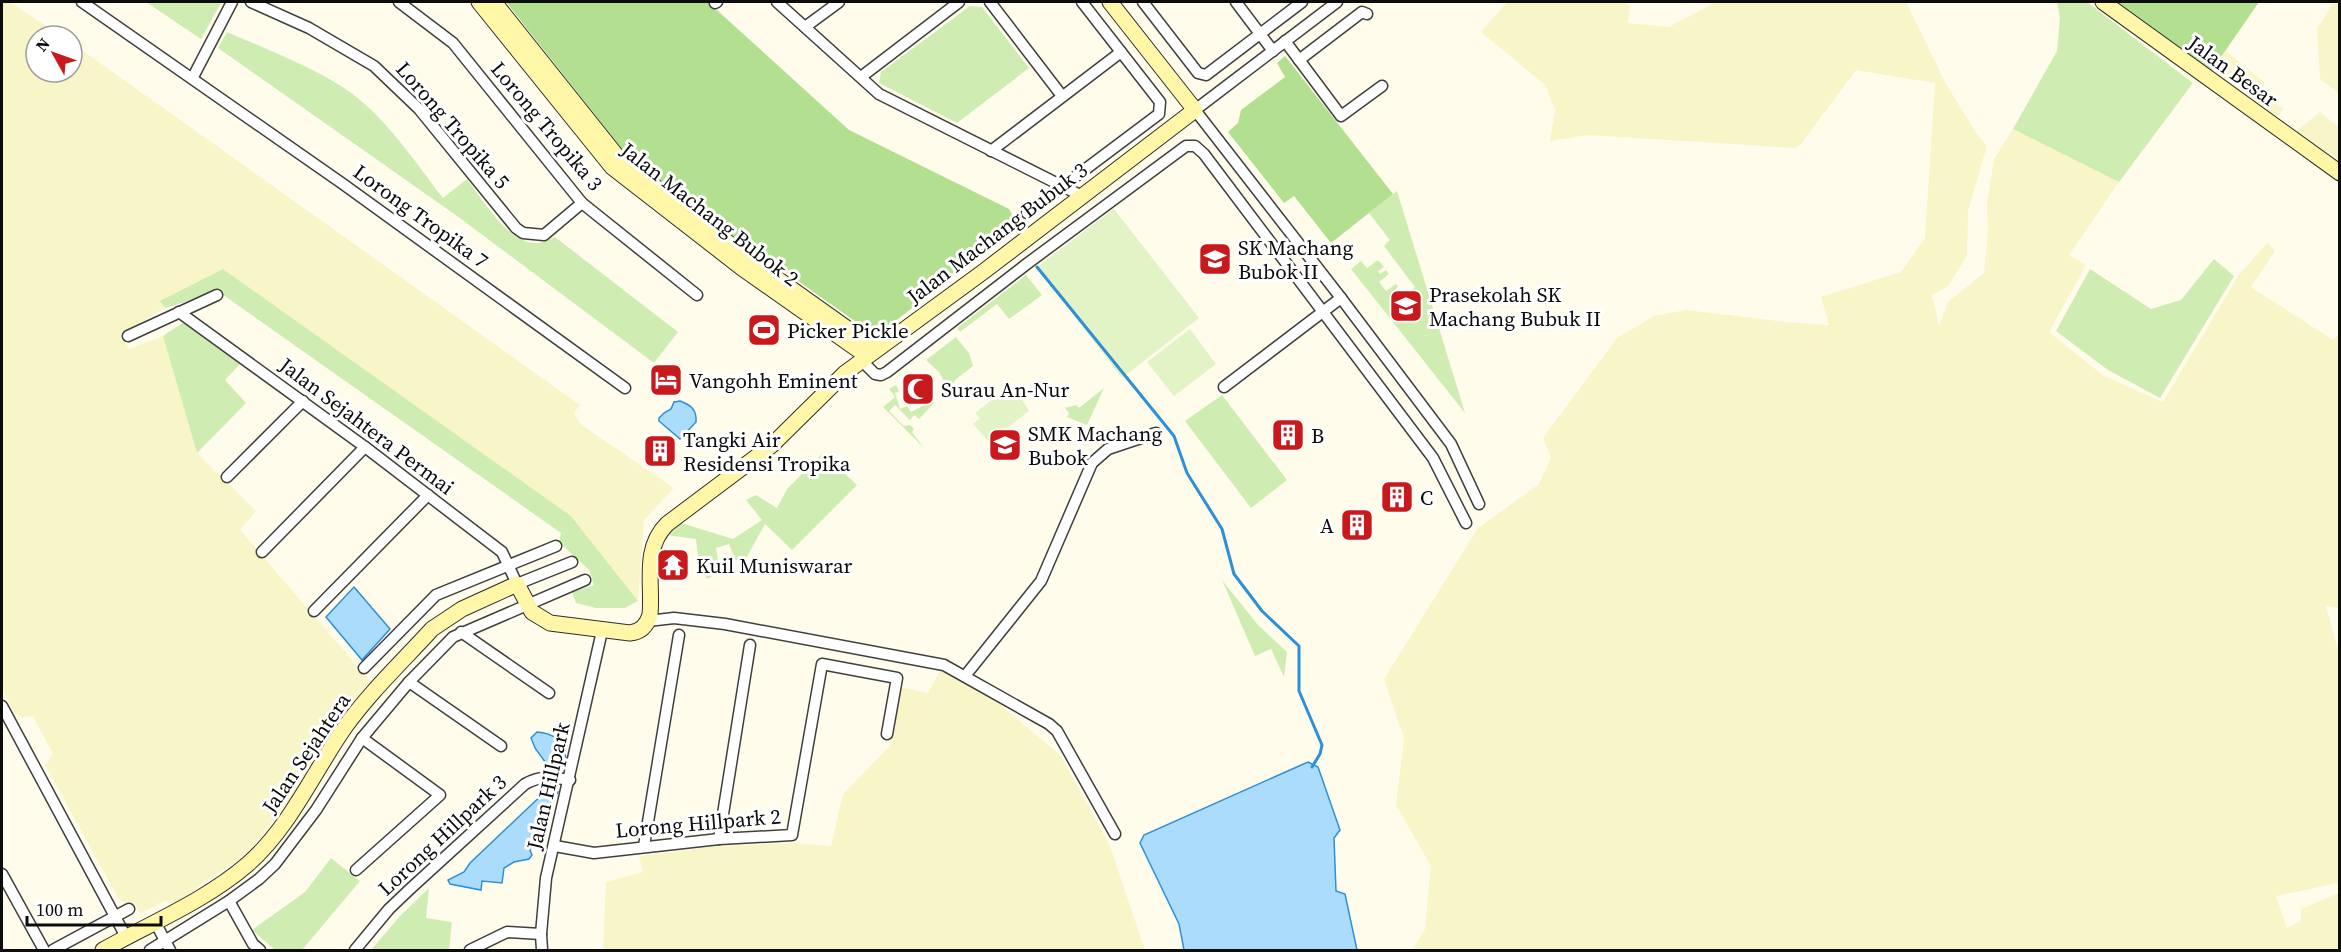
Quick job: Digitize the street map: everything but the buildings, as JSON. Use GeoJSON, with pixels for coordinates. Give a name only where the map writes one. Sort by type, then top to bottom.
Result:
{"type":"FeatureCollection","features":[{"type":"Feature","properties":{"kind":"main road","name":"Jalan Machang Bubok 2"},"geometry":{"type":"LineString","coordinates":[[479,2],[612,167],[742,268],[813,311]]}},
{"type":"Feature","properties":{"kind":"main road","name":"Jalan Machang Bubok 2"},"geometry":{"type":"LineString","coordinates":[[494,2],[620,160],[748,258],[868,355]]}},
{"type":"Feature","properties":{"kind":"main road"},"geometry":{"type":"LineString","coordinates":[[1110,2],[1195,110]]}},
{"type":"Feature","properties":{"kind":"main road","name":"Jalan Besar"},"geometry":{"type":"LineString","coordinates":[[2103,2],[2340,173]]}},
{"type":"Feature","properties":{"kind":"main road","name":"Jalan Machang Bubuk 3"},"geometry":{"type":"LineString","coordinates":[[648,621],[651,602],[651,560],[656,540],[661,530],[675,516],[772,445],[829,386],[868,355],[983,272],[1195,110]]}},
{"type":"Feature","properties":{"kind":"main road"},"geometry":{"type":"LineString","coordinates":[[517,584],[532,612],[550,624],[635,633],[648,621]]}},
{"type":"Feature","properties":{"kind":"main road","name":"Jalan Sejahtera"},"geometry":{"type":"LineString","coordinates":[[103,951],[216,888],[264,849],[345,727],[432,629],[462,609],[517,584]]}},
{"type":"Feature","properties":{"kind":"street","name":"Lorong Tropika 7"},"geometry":{"type":"LineString","coordinates":[[82,2],[193,77],[625,388]]}},
{"type":"Feature","properties":{"kind":"street"},"geometry":{"type":"LineString","coordinates":[[193,77],[232,2]]}},
{"type":"Feature","properties":{"kind":"street","name":"Lorong Tropika 5"},"geometry":{"type":"LineString","coordinates":[[251,2],[309,28],[374,66],[419,109],[516,228],[523,233],[544,236],[582,203]]}},
{"type":"Feature","properties":{"kind":"street","name":"Lorong Tropika 3"},"geometry":{"type":"LineString","coordinates":[[399,2],[453,43],[582,203],[697,295]]}},
{"type":"Feature","properties":{"kind":"street"},"geometry":{"type":"LineString","coordinates":[[777,2],[879,94],[1082,196]]}},
{"type":"Feature","properties":{"kind":"street"},"geometry":{"type":"LineString","coordinates":[[805,27],[839,2]]}},
{"type":"Feature","properties":{"kind":"street"},"geometry":{"type":"LineString","coordinates":[[861,77],[959,2]]}},
{"type":"Feature","properties":{"kind":"street"},"geometry":{"type":"LineString","coordinates":[[990,2],[1062,96]]}},
{"type":"Feature","properties":{"kind":"street"},"geometry":{"type":"LineString","coordinates":[[991,151],[1121,52],[1082,2]]}},
{"type":"Feature","properties":{"kind":"street"},"geometry":{"type":"LineString","coordinates":[[1143,2],[1198,73],[1206,75],[1302,2]]}},
{"type":"Feature","properties":{"kind":"street"},"geometry":{"type":"LineString","coordinates":[[1236,2],[1273,51]]}},
{"type":"Feature","properties":{"kind":"street","name":"Jalan Machang Bubuk 3"},"geometry":{"type":"LineString","coordinates":[[1195,110],[1337,2]]}},
{"type":"Feature","properties":{"kind":"street"},"geometry":{"type":"LineString","coordinates":[[1299,60],[1362,12],[1367,14]]}},
{"type":"Feature","properties":{"kind":"street"},"geometry":{"type":"LineString","coordinates":[[1285,41],[1341,116],[1382,86]]}},
{"type":"Feature","properties":{"kind":"street","name":"Jalan Machang Bubuk 3"},"geometry":{"type":"LineString","coordinates":[[1027,213],[1159,114],[1160,102],[1121,52]]}},
{"type":"Feature","properties":{"kind":"street"},"geometry":{"type":"LineString","coordinates":[[1195,110],[1451,444],[1479,504]]}},
{"type":"Feature","properties":{"kind":"street"},"geometry":{"type":"LineString","coordinates":[[868,355],[875,374],[881,375],[887,372],[1186,146],[1195,146],[1204,154],[1324,311],[1433,458],[1466,523]]}},
{"type":"Feature","properties":{"kind":"street"},"geometry":{"type":"LineString","coordinates":[[1046,224],[1059,240]]}},
{"type":"Feature","properties":{"kind":"street"},"geometry":{"type":"LineString","coordinates":[[983,272],[994,289]]}},
{"type":"Feature","properties":{"kind":"street"},"geometry":{"type":"LineString","coordinates":[[128,336],[217,295]]}},
{"type":"Feature","properties":{"kind":"street"},"geometry":{"type":"LineString","coordinates":[[1224,387],[1341,298]]}},
{"type":"Feature","properties":{"kind":"street","name":"Jalan Sejahtera Permai"},"geometry":{"type":"LineString","coordinates":[[179,312],[366,447],[502,552],[517,584]]}},
{"type":"Feature","properties":{"kind":"street"},"geometry":{"type":"LineString","coordinates":[[227,477],[303,401]]}},
{"type":"Feature","properties":{"kind":"street"},"geometry":{"type":"LineString","coordinates":[[965,676],[1041,581],[1092,463],[1108,449],[1156,433]]}},
{"type":"Feature","properties":{"kind":"street"},"geometry":{"type":"LineString","coordinates":[[262,552],[366,447]]}},
{"type":"Feature","properties":{"kind":"street"},"geometry":{"type":"LineString","coordinates":[[314,611],[428,495]]}},
{"type":"Feature","properties":{"kind":"street"},"geometry":{"type":"LineString","coordinates":[[364,668],[436,596],[556,546]]}},
{"type":"Feature","properties":{"kind":"street","name":"Jalan Sejahtera"},"geometry":{"type":"LineString","coordinates":[[517,584],[572,562]]}},
{"type":"Feature","properties":{"kind":"street"},"geometry":{"type":"LineString","coordinates":[[150,951],[167,946],[276,864],[316,810],[362,738],[435,655],[461,632],[585,580]]}},
{"type":"Feature","properties":{"kind":"street"},"geometry":{"type":"LineString","coordinates":[[648,621],[674,618],[725,624],[944,665],[1049,724],[1057,731],[1115,834]]}},
{"type":"Feature","properties":{"kind":"street","name":"Jalan Hillpark"},"geometry":{"type":"LineString","coordinates":[[542,951],[541,934],[546,878],[602,631]]}},
{"type":"Feature","properties":{"kind":"street"},"geometry":{"type":"LineString","coordinates":[[461,632],[549,693]]}},
{"type":"Feature","properties":{"kind":"street"},"geometry":{"type":"LineString","coordinates":[[644,846],[679,635]]}},
{"type":"Feature","properties":{"kind":"street"},"geometry":{"type":"LineString","coordinates":[[719,839],[750,645]]}},
{"type":"Feature","properties":{"kind":"street","name":"Lorong Hillpark 2"},"geometry":{"type":"LineString","coordinates":[[555,846],[594,853],[719,839],[792,835],[822,664],[897,678],[887,734]]}},
{"type":"Feature","properties":{"kind":"street"},"geometry":{"type":"LineString","coordinates":[[410,682],[501,746]]}},
{"type":"Feature","properties":{"kind":"street"},"geometry":{"type":"LineString","coordinates":[[2,706],[126,937]]}},
{"type":"Feature","properties":{"kind":"street"},"geometry":{"type":"LineString","coordinates":[[356,870],[440,795],[362,738]]}},
{"type":"Feature","properties":{"kind":"street","name":"Lorong Hillpark 3"},"geometry":{"type":"LineString","coordinates":[[355,951],[389,909],[525,783],[546,776],[570,780]]}},
{"type":"Feature","properties":{"kind":"street"},"geometry":{"type":"LineString","coordinates":[[2,874],[44,951]]}},
{"type":"Feature","properties":{"kind":"street"},"geometry":{"type":"LineString","coordinates":[[229,901],[249,937],[260,951]]}},
{"type":"Feature","properties":{"kind":"street"},"geometry":{"type":"LineString","coordinates":[[53,951],[129,909]]}},
{"type":"Feature","properties":{"kind":"street"},"geometry":{"type":"LineString","coordinates":[[155,922],[167,946]]}},
{"type":"Feature","properties":{"kind":"street"},"geometry":{"type":"LineString","coordinates":[[470,951],[494,945],[507,932],[541,934]]}},
{"type":"Feature","properties":{"kind":"shaded area"},"geometry":{"type":"Polygon","coordinates":[[[2,2],[10,2],[43,24],[24,24],[24,84],[84,84],[84,52],[580,405],[574,413],[580,424],[674,488],[644,520],[638,601],[571,516],[223,269],[160,301],[165,308],[121,334],[129,349],[163,336],[197,453],[256,511],[240,530],[371,682],[334,729],[294,794],[249,852],[171,906],[166,900],[140,914],[135,904],[120,901],[45,765],[53,754],[33,716],[22,717],[14,713],[2,689],[2,2]]]}},
{"type":"Feature","properties":{"kind":"shaded area"},"geometry":{"type":"Polygon","coordinates":[[[1507,2],[1625,2],[1630,6],[1628,23],[1669,27],[1716,2],[1906,2],[1945,82],[1976,133],[1987,146],[1968,211],[1967,256],[1948,286],[1932,295],[1939,326],[1948,302],[1984,273],[1988,230],[1987,204],[1994,159],[2013,129],[2119,182],[2069,255],[2086,265],[2049,332],[2104,376],[2163,402],[2238,276],[2267,243],[2275,251],[2251,287],[2333,340],[2340,333],[2339,608],[2326,606],[2340,658],[2338,883],[2276,896],[2287,928],[2301,921],[2301,909],[2339,893],[2339,950],[1412,950],[1425,929],[1431,866],[1396,805],[1404,738],[1384,679],[1478,528],[1539,484],[1551,458],[1543,438],[1617,338],[1654,316],[1686,310],[1829,325],[1821,297],[1901,272],[1925,238],[1935,83],[1856,70],[1800,145],[1795,148],[1588,135],[1550,141],[1555,110],[1545,85],[1481,32],[1507,2]]]}},
{"type":"Feature","properties":{"kind":"shaded area"},"geometry":{"type":"Polygon","coordinates":[[[2259,2],[2226,51],[2265,83],[2261,92],[2283,109],[2279,115],[2267,115],[2209,74],[2259,2]]]}},
{"type":"Feature","properties":{"kind":"shaded area"},"geometry":{"type":"Polygon","coordinates":[[[2327,2],[2333,4],[2339,2],[2339,93],[2320,79],[2317,29],[2332,5],[2327,2]]]}},
{"type":"Feature","properties":{"kind":"shaded area"},"geometry":{"type":"Polygon","coordinates":[[[2320,112],[2339,127],[2339,161],[2295,132],[2320,112]]]}},
{"type":"Feature","properties":{"kind":"shaded area"},"geometry":{"type":"Polygon","coordinates":[[[940,670],[997,702],[1061,756],[1110,846],[1145,950],[603,950],[606,882],[643,872],[639,856],[718,846],[795,843],[831,846],[843,794],[890,746],[900,687],[928,693],[940,670]]]}},
{"type":"Feature","properties":{"kind":"green space"},"geometry":{"type":"Polygon","coordinates":[[[146,2],[221,2],[221,3],[201,39],[146,2]]]}},
{"type":"Feature","properties":{"kind":"green space"},"geometry":{"type":"Polygon","coordinates":[[[506,2],[708,2],[849,130],[1009,209],[1018,226],[876,336],[730,233],[625,153],[506,2]]]}},
{"type":"Feature","properties":{"kind":"green space"},"geometry":{"type":"Polygon","coordinates":[[[2057,2],[2087,2],[2193,83],[2119,182],[2013,129],[2057,51],[2060,18],[2057,2]]]}},
{"type":"Feature","properties":{"kind":"green space"},"geometry":{"type":"Polygon","coordinates":[[[2114,2],[2259,2],[2209,74],[2114,2]]]}},
{"type":"Feature","properties":{"kind":"green space"},"geometry":{"type":"Polygon","coordinates":[[[970,6],[982,7],[1029,68],[957,123],[879,83],[881,72],[970,6]]]}},
{"type":"Feature","properties":{"kind":"green space"},"geometry":{"type":"Polygon","coordinates":[[[227,32],[316,72],[359,99],[398,139],[443,198],[467,179],[488,209],[516,237],[537,243],[555,237],[678,332],[654,363],[457,216],[218,48],[227,32]]]}},
{"type":"Feature","properties":{"kind":"green space"},"geometry":{"type":"Polygon","coordinates":[[[1285,56],[1393,194],[1331,243],[1294,196],[1284,203],[1228,132],[1238,123],[1241,110],[1285,77],[1277,63],[1285,56]]]}},
{"type":"Feature","properties":{"kind":"green space","name":"Prasekolah SK Machang Bubuk II"},"geometry":{"type":"Polygon","coordinates":[[[1397,191],[1465,413],[1351,269],[1361,261],[1367,268],[1378,260],[1384,267],[1378,271],[1380,274],[1386,270],[1389,274],[1379,282],[1386,291],[1396,284],[1398,286],[1391,296],[1400,303],[1415,287],[1384,246],[1390,240],[1369,213],[1397,191]]]}},
{"type":"Feature","properties":{"kind":"green space"},"geometry":{"type":"Polygon","coordinates":[[[1114,209],[1199,318],[1122,378],[1037,267],[1114,209]]]}},
{"type":"Feature","properties":{"kind":"green space"},"geometry":{"type":"Polygon","coordinates":[[[2214,259],[2234,276],[2160,398],[2108,370],[2056,331],[2090,269],[2151,309],[2181,300],[2214,259]]]}},
{"type":"Feature","properties":{"kind":"green space"},"geometry":{"type":"Polygon","coordinates":[[[223,269],[571,516],[638,601],[625,608],[596,608],[576,603],[572,592],[594,585],[589,570],[559,542],[561,533],[219,292],[165,308],[160,301],[223,269]]]}},
{"type":"Feature","properties":{"kind":"green space"},"geometry":{"type":"Polygon","coordinates":[[[1026,275],[1042,295],[1009,319],[997,304],[960,332],[957,328],[1026,275]]]}},
{"type":"Feature","properties":{"kind":"green space"},"geometry":{"type":"Polygon","coordinates":[[[184,322],[240,364],[225,380],[246,403],[197,453],[163,336],[184,322]]]}},
{"type":"Feature","properties":{"kind":"green space"},"geometry":{"type":"Polygon","coordinates":[[[1190,329],[1216,364],[1174,396],[1147,362],[1190,329]]]}},
{"type":"Feature","properties":{"kind":"green space"},"geometry":{"type":"Polygon","coordinates":[[[956,337],[969,353],[973,366],[955,380],[950,392],[939,372],[926,360],[956,337]]]}},
{"type":"Feature","properties":{"kind":"green space"},"geometry":{"type":"Polygon","coordinates":[[[896,385],[899,391],[895,393],[900,409],[907,406],[911,412],[932,401],[934,403],[919,419],[914,415],[910,420],[895,405],[889,411],[904,426],[910,425],[914,429],[912,432],[924,448],[883,407],[895,397],[889,389],[896,385]]]}},
{"type":"Feature","properties":{"kind":"green space"},"geometry":{"type":"Polygon","coordinates":[[[1104,388],[1087,425],[1067,417],[1069,413],[1065,408],[1076,405],[1079,408],[1104,388]]]}},
{"type":"Feature","properties":{"kind":"green space"},"geometry":{"type":"Polygon","coordinates":[[[1006,389],[1011,395],[1016,390],[1029,411],[989,442],[973,424],[980,418],[975,413],[1006,389]]]}},
{"type":"Feature","properties":{"kind":"green space"},"geometry":{"type":"Polygon","coordinates":[[[1222,395],[1287,480],[1251,508],[1185,421],[1222,395]]]}},
{"type":"Feature","properties":{"kind":"green space"},"geometry":{"type":"Polygon","coordinates":[[[823,453],[857,485],[792,550],[765,524],[743,564],[735,559],[729,544],[716,548],[718,561],[714,566],[716,574],[707,579],[698,558],[696,539],[666,535],[678,522],[733,539],[762,520],[746,500],[756,495],[777,508],[787,489],[823,453]]]}},
{"type":"Feature","properties":{"kind":"green space"},"geometry":{"type":"Polygon","coordinates":[[[1222,580],[1258,625],[1287,652],[1284,677],[1271,649],[1255,656],[1222,580]]]}},
{"type":"Feature","properties":{"kind":"green space"},"geometry":{"type":"Polygon","coordinates":[[[331,858],[360,881],[302,950],[275,950],[252,930],[305,892],[331,858]]]}},
{"type":"Feature","properties":{"kind":"green space"},"geometry":{"type":"Polygon","coordinates":[[[429,888],[426,918],[452,922],[449,950],[371,950],[400,916],[429,888]]]}},
{"type":"Feature","properties":{"kind":"water"},"geometry":{"type":"Polygon","coordinates":[[[680,401],[692,408],[696,422],[680,439],[659,421],[659,418],[671,409],[674,402],[680,401]]]}},
{"type":"Feature","properties":{"kind":"water"},"geometry":{"type":"Polygon","coordinates":[[[354,587],[390,629],[362,660],[326,617],[354,587]]]}},
{"type":"Feature","properties":{"kind":"water"},"geometry":{"type":"Polygon","coordinates":[[[537,732],[553,736],[563,747],[566,758],[560,768],[548,766],[535,748],[531,738],[537,732]]]}},
{"type":"Feature","properties":{"kind":"water"},"geometry":{"type":"Polygon","coordinates":[[[1308,762],[1318,767],[1340,830],[1334,838],[1336,891],[1345,894],[1357,950],[1184,950],[1179,924],[1140,843],[1144,835],[1308,762]]]}},
{"type":"Feature","properties":{"kind":"water"},"geometry":{"type":"Polygon","coordinates":[[[548,789],[558,792],[533,830],[534,840],[530,850],[532,855],[529,859],[514,862],[504,868],[502,883],[482,881],[481,890],[450,884],[448,880],[464,872],[470,863],[548,789]]]}},
{"type":"Feature","properties":{"kind":"waterway"},"geometry":{"type":"LineString","coordinates":[[1037,267],[1174,436],[1187,473],[1222,529],[1234,574],[1262,611],[1299,646],[1299,691],[1322,745],[1320,754],[1312,767]]}},
{"type":"Feature","properties":{"kind":"place","name":"SK Machang Bubok II"},"geometry":{"type":"Point","coordinates":[1215,259]}},
{"type":"Feature","properties":{"kind":"place","name":"Prasekolah SK Machang Bubuk II"},"geometry":{"type":"Point","coordinates":[1406,306]}},
{"type":"Feature","properties":{"kind":"place","name":"Picker Pickle"},"geometry":{"type":"Point","coordinates":[764,330]}},
{"type":"Feature","properties":{"kind":"place","name":"Vangohh Eminent"},"geometry":{"type":"Point","coordinates":[666,380]}},
{"type":"Feature","properties":{"kind":"place","name":"Surau An-Nur"},"geometry":{"type":"Point","coordinates":[918,389]}},
{"type":"Feature","properties":{"kind":"place","name":"B"},"geometry":{"type":"Point","coordinates":[1288,435]}},
{"type":"Feature","properties":{"kind":"place","name":"SMK Machang Bubok"},"geometry":{"type":"Point","coordinates":[1005,445]}},
{"type":"Feature","properties":{"kind":"place","name":"Tangki Air Residensi Tropika"},"geometry":{"type":"Point","coordinates":[660,451]}},
{"type":"Feature","properties":{"kind":"place","name":"C"},"geometry":{"type":"Point","coordinates":[1397,497]}},
{"type":"Feature","properties":{"kind":"place","name":"A"},"geometry":{"type":"Point","coordinates":[1357,525]}},
{"type":"Feature","properties":{"kind":"place","name":"Kuil Muniswarar"},"geometry":{"type":"Point","coordinates":[673,565]}}]}
